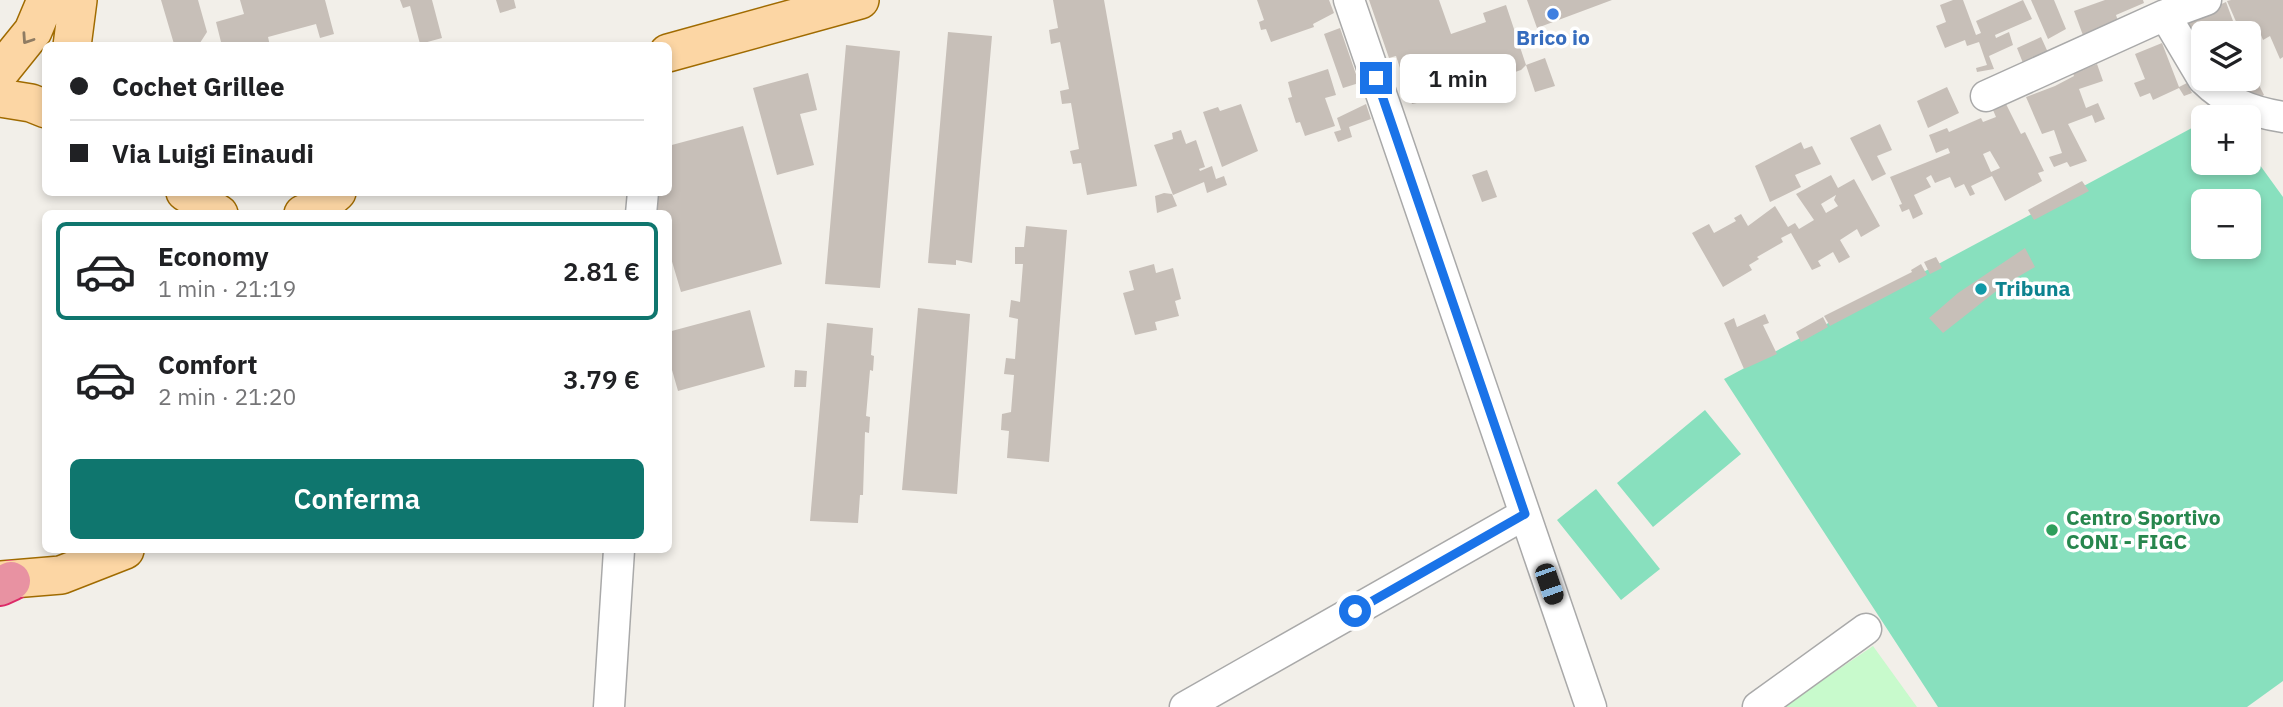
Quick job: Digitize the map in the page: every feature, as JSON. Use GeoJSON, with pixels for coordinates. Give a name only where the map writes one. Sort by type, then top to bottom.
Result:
{"type":"FeatureCollection","features":[{"type":"Feature","properties":{"kind":"main road"},"geometry":{"type":"LineString","coordinates":[[0,72],[33,31],[46,0]]}},
{"type":"Feature","properties":{"kind":"main road"},"geometry":{"type":"LineString","coordinates":[[73,42],[78,0]]}},
{"type":"Feature","properties":{"kind":"main road"},"geometry":{"type":"LineString","coordinates":[[672,51],[860,0]]}},
{"type":"Feature","properties":{"kind":"main road"},"geometry":{"type":"LineString","coordinates":[[0,98],[42,107]]}},
{"type":"Feature","properties":{"kind":"main road"},"geometry":{"type":"LineString","coordinates":[[191,196],[213,210]]}},
{"type":"Feature","properties":{"kind":"main road"},"geometry":{"type":"LineString","coordinates":[[312,210],[332,196]]}},
{"type":"Feature","properties":{"kind":"main road"},"geometry":{"type":"LineString","coordinates":[[4,583],[61,575],[117,553]]}},
{"type":"Feature","properties":{"kind":"street"},"geometry":{"type":"LineString","coordinates":[[1349,0],[1591,707]]}},
{"type":"Feature","properties":{"kind":"street"},"geometry":{"type":"LineString","coordinates":[[1986,96],[2165,15],[2206,0]]}},
{"type":"Feature","properties":{"kind":"street"},"geometry":{"type":"LineString","coordinates":[[2165,15],[2191,59]]}},
{"type":"Feature","properties":{"kind":"street"},"geometry":{"type":"LineString","coordinates":[[2215,91],[2255,113],[2283,117]]}},
{"type":"Feature","properties":{"kind":"street"},"geometry":{"type":"LineString","coordinates":[[1185,707],[1525,514]]}},
{"type":"Feature","properties":{"kind":"street"},"geometry":{"type":"LineString","coordinates":[[608,707],[619,553]]}},
{"type":"Feature","properties":{"kind":"street"},"geometry":{"type":"LineString","coordinates":[[1758,707],[1866,629]]}},
{"type":"Feature","properties":{"kind":"green space","name":"Centro Sportivo CONI - FIGC"},"geometry":{"type":"Polygon","coordinates":[[[2191,128],[2191,175],[2261,175],[2261,167],[2283,197],[2283,681],[2247,707],[1938,707],[1724,379],[2191,128]]]}},
{"type":"Feature","properties":{"kind":"green space"},"geometry":{"type":"Polygon","coordinates":[[[1705,410],[1741,454],[1653,527],[1617,483],[1705,410]]]}},
{"type":"Feature","properties":{"kind":"green space"},"geometry":{"type":"Polygon","coordinates":[[[1596,489],[1660,569],[1621,600],[1557,520],[1596,489]]]}},
{"type":"Feature","properties":{"kind":"green space"},"geometry":{"type":"Polygon","coordinates":[[[1873,646],[1917,707],[1783,707],[1873,646]]]}},
{"type":"Feature","properties":{"kind":"building"},"geometry":{"type":"Polygon","coordinates":[[[161,0],[198,0],[207,32],[201,42],[173,42],[161,0]]]}},
{"type":"Feature","properties":{"kind":"building"},"geometry":{"type":"Polygon","coordinates":[[[240,0],[325,0],[334,34],[320,38],[316,24],[268,37],[269,42],[221,42],[216,22],[244,14],[240,0]]]}},
{"type":"Feature","properties":{"kind":"building"},"geometry":{"type":"Polygon","coordinates":[[[400,0],[432,0],[442,38],[419,42],[410,6],[403,8],[400,0]]]}},
{"type":"Feature","properties":{"kind":"building"},"geometry":{"type":"Polygon","coordinates":[[[496,0],[514,0],[516,8],[500,13],[496,0]]]}},
{"type":"Feature","properties":{"kind":"building"},"geometry":{"type":"Polygon","coordinates":[[[1053,0],[1104,0],[1137,186],[1087,195],[1081,163],[1073,164],[1070,151],[1079,149],[1071,103],[1062,104],[1060,91],[1069,89],[1060,42],[1051,44],[1049,30],[1058,28],[1053,0]]]}},
{"type":"Feature","properties":{"kind":"building"},"geometry":{"type":"Polygon","coordinates":[[[1257,0],[1329,0],[1334,13],[1313,24],[1314,27],[1271,42],[1266,29],[1261,30],[1259,22],[1264,20],[1257,0]]]}},
{"type":"Feature","properties":{"kind":"building"},"geometry":{"type":"Polygon","coordinates":[[[1369,0],[1439,0],[1451,34],[1486,22],[1483,13],[1506,5],[1526,65],[1521,70],[1436,99],[1412,104],[1396,56],[1389,58],[1369,0]]]}},
{"type":"Feature","properties":{"kind":"building","name":"Brico io"},"geometry":{"type":"Polygon","coordinates":[[[1527,0],[1612,0],[1537,28],[1527,0]]]}},
{"type":"Feature","properties":{"kind":"building"},"geometry":{"type":"Polygon","coordinates":[[[1953,0],[1963,0],[1976,35],[1981,33],[1976,21],[2023,0],[2032,19],[1995,35],[1996,38],[2009,32],[2013,45],[1989,56],[1994,69],[1977,72],[1976,68],[1987,65],[1979,42],[1967,46],[1965,40],[1945,48],[1936,26],[1946,22],[1940,5],[1953,0]]]}},
{"type":"Feature","properties":{"kind":"building"},"geometry":{"type":"Polygon","coordinates":[[[2031,0],[2054,0],[2066,29],[2048,39],[2031,0]]]}},
{"type":"Feature","properties":{"kind":"building"},"geometry":{"type":"Polygon","coordinates":[[[2105,0],[2143,0],[2144,3],[2116,15],[2120,27],[2084,38],[2074,11],[2105,0]]]}},
{"type":"Feature","properties":{"kind":"building"},"geometry":{"type":"Polygon","coordinates":[[[2283,0],[2283,57],[2280,59],[2270,36],[2263,40],[2261,21],[2236,21],[2227,1],[2283,0]]]}},
{"type":"Feature","properties":{"kind":"building"},"geometry":{"type":"Polygon","coordinates":[[[2226,2],[2233,21],[2191,21],[2191,45],[2179,23],[2226,2]]]}},
{"type":"Feature","properties":{"kind":"building"},"geometry":{"type":"Polygon","coordinates":[[[1340,28],[1359,83],[1343,88],[1324,34],[1340,28]]]}},
{"type":"Feature","properties":{"kind":"building"},"geometry":{"type":"Polygon","coordinates":[[[948,32],[992,36],[972,263],[956,260],[956,265],[928,263],[948,32]]]}},
{"type":"Feature","properties":{"kind":"building"},"geometry":{"type":"Polygon","coordinates":[[[2041,37],[2050,57],[2025,68],[2017,48],[2041,37]]]}},
{"type":"Feature","properties":{"kind":"building"},"geometry":{"type":"Polygon","coordinates":[[[2162,43],[2179,87],[2187,83],[2192,93],[2184,96],[2179,88],[2153,100],[2150,93],[2140,97],[2134,83],[2145,79],[2135,54],[2162,43]]]}},
{"type":"Feature","properties":{"kind":"building"},"geometry":{"type":"Polygon","coordinates":[[[846,45],[900,51],[880,288],[825,284],[846,45]]]}},
{"type":"Feature","properties":{"kind":"building"},"geometry":{"type":"Polygon","coordinates":[[[1545,58],[1555,86],[1535,92],[1526,65],[1545,58]]]}},
{"type":"Feature","properties":{"kind":"building"},"geometry":{"type":"Polygon","coordinates":[[[2097,64],[2103,81],[2079,89],[2086,108],[2098,103],[2105,119],[2095,123],[2092,115],[2068,124],[2087,161],[2070,167],[2067,162],[2054,167],[2049,157],[2062,153],[2054,130],[2042,134],[2026,97],[2055,86],[2074,76],[2073,73],[2097,64]]]}},
{"type":"Feature","properties":{"kind":"building"},"geometry":{"type":"Polygon","coordinates":[[[1328,69],[1336,95],[1325,98],[1335,126],[1305,136],[1300,122],[1296,123],[1288,98],[1292,97],[1288,82],[1328,69]]]}},
{"type":"Feature","properties":{"kind":"building"},"geometry":{"type":"Polygon","coordinates":[[[808,73],[817,110],[800,114],[814,165],[777,175],[753,88],[808,73]]]}},
{"type":"Feature","properties":{"kind":"building"},"geometry":{"type":"Polygon","coordinates":[[[1947,87],[1959,113],[1928,128],[1917,101],[1947,87]]]}},
{"type":"Feature","properties":{"kind":"building"},"geometry":{"type":"Polygon","coordinates":[[[2261,89],[2264,95],[2247,105],[2239,91],[2261,89]]]}},
{"type":"Feature","properties":{"kind":"building"},"geometry":{"type":"Polygon","coordinates":[[[1241,104],[1258,151],[1222,167],[1203,112],[1218,107],[1220,111],[1241,104]]]}},
{"type":"Feature","properties":{"kind":"building"},"geometry":{"type":"Polygon","coordinates":[[[1366,104],[1371,119],[1349,127],[1352,137],[1338,142],[1334,132],[1341,130],[1337,118],[1366,104]]]}},
{"type":"Feature","properties":{"kind":"building"},"geometry":{"type":"Polygon","coordinates":[[[2006,104],[2021,134],[2025,132],[2044,171],[2038,173],[2042,181],[2005,201],[1992,176],[1971,186],[1975,194],[1970,196],[1964,184],[1955,188],[1950,177],[1935,183],[1931,175],[1926,178],[1931,187],[1914,195],[1923,214],[1913,219],[1909,209],[1902,212],[1899,205],[1902,204],[1890,177],[1950,153],[1948,148],[1936,153],[1929,135],[1947,128],[1949,132],[1981,118],[1983,122],[1996,117],[1993,110],[2006,104]],[[1990,151],[1983,154],[1991,172],[2000,168],[1990,151]]]}},
{"type":"Feature","properties":{"kind":"building"},"geometry":{"type":"Polygon","coordinates":[[[1880,124],[1892,150],[1877,156],[1886,174],[1872,181],[1850,138],[1880,124]]]}},
{"type":"Feature","properties":{"kind":"building"},"geometry":{"type":"Polygon","coordinates":[[[743,126],[782,264],[681,292],[672,262],[672,210],[658,210],[654,196],[672,196],[672,145],[743,126]]]}},
{"type":"Feature","properties":{"kind":"building"},"geometry":{"type":"Polygon","coordinates":[[[1181,130],[1186,144],[1196,140],[1205,167],[1199,169],[1200,171],[1212,166],[1216,179],[1224,176],[1227,185],[1207,193],[1204,182],[1173,195],[1154,145],[1173,139],[1172,133],[1181,130]]]}},
{"type":"Feature","properties":{"kind":"building"},"geometry":{"type":"Polygon","coordinates":[[[1801,142],[1804,149],[1812,146],[1821,164],[1795,175],[1801,187],[1770,202],[1755,166],[1801,142]]]}},
{"type":"Feature","properties":{"kind":"building"},"geometry":{"type":"Polygon","coordinates":[[[1487,170],[1497,197],[1482,202],[1472,175],[1487,170]]]}},
{"type":"Feature","properties":{"kind":"building"},"geometry":{"type":"Polygon","coordinates":[[[1831,175],[1838,188],[1854,179],[1880,226],[1861,237],[1857,229],[1840,240],[1850,257],[1839,263],[1833,252],[1818,261],[1821,266],[1812,270],[1791,233],[1781,238],[1783,242],[1757,257],[1759,259],[1749,265],[1752,270],[1723,287],[1692,233],[1709,224],[1714,233],[1736,221],[1734,218],[1741,214],[1748,226],[1775,206],[1788,227],[1795,223],[1799,229],[1814,220],[1796,194],[1831,175]],[[1836,195],[1821,204],[1826,213],[1838,206],[1834,200],[1836,195]]]}},
{"type":"Feature","properties":{"kind":"building"},"geometry":{"type":"Polygon","coordinates":[[[2082,181],[2089,191],[2034,220],[2028,210],[2082,181]]]}},
{"type":"Feature","properties":{"kind":"building"},"geometry":{"type":"Polygon","coordinates":[[[1172,194],[1177,206],[1157,213],[1155,196],[1172,194]]]}},
{"type":"Feature","properties":{"kind":"building"},"geometry":{"type":"Polygon","coordinates":[[[1026,226],[1067,230],[1049,462],[1007,458],[1009,431],[1001,430],[1002,414],[1011,412],[1014,375],[1004,374],[1006,358],[1015,359],[1018,319],[1009,317],[1011,300],[1020,302],[1023,264],[1015,264],[1015,247],[1024,247],[1026,226]]]}},
{"type":"Feature","properties":{"kind":"building","name":"Tribuna"},"geometry":{"type":"Polygon","coordinates":[[[2025,248],[2035,267],[2004,285],[1943,333],[1929,318],[1958,293],[2025,248]]]}},
{"type":"Feature","properties":{"kind":"building"},"geometry":{"type":"Polygon","coordinates":[[[1936,257],[1942,268],[1930,274],[1924,262],[1936,257]]]}},
{"type":"Feature","properties":{"kind":"building"},"geometry":{"type":"Polygon","coordinates":[[[1154,264],[1156,273],[1173,268],[1181,299],[1175,301],[1179,316],[1155,322],[1157,330],[1135,335],[1123,293],[1134,290],[1129,271],[1154,264]]]}},
{"type":"Feature","properties":{"kind":"building"},"geometry":{"type":"Polygon","coordinates":[[[1921,264],[1927,275],[1830,326],[1824,316],[1912,272],[1911,270],[1921,264]]]}},
{"type":"Feature","properties":{"kind":"building"},"geometry":{"type":"Polygon","coordinates":[[[918,308],[970,314],[957,494],[902,490],[918,308]]]}},
{"type":"Feature","properties":{"kind":"building"},"geometry":{"type":"Polygon","coordinates":[[[750,310],[765,367],[678,391],[672,370],[672,331],[750,310]]]}},
{"type":"Feature","properties":{"kind":"building"},"geometry":{"type":"Polygon","coordinates":[[[1765,314],[1769,323],[1763,325],[1777,354],[1744,369],[1724,323],[1734,318],[1737,327],[1765,314]]]}},
{"type":"Feature","properties":{"kind":"building"},"geometry":{"type":"Polygon","coordinates":[[[1823,317],[1828,327],[1801,342],[1796,332],[1823,317]]]}},
{"type":"Feature","properties":{"kind":"building"},"geometry":{"type":"Polygon","coordinates":[[[827,323],[873,328],[873,371],[870,370],[866,416],[870,417],[869,433],[865,432],[863,495],[860,495],[858,523],[810,521],[827,323]]]}},
{"type":"Feature","properties":{"kind":"building"},"geometry":{"type":"Polygon","coordinates":[[[795,370],[807,371],[806,387],[794,387],[795,370]]]}},
{"type":"Feature","properties":{"kind":"place","name":"Brico io"},"geometry":{"type":"Point","coordinates":[1553,14]}},
{"type":"Feature","properties":{"kind":"place","name":"Tribuna"},"geometry":{"type":"Point","coordinates":[1981,289]}},
{"type":"Feature","properties":{"kind":"place","name":"Centro Sportivo CONI - FIGC"},"geometry":{"type":"Point","coordinates":[2052,530]}},
{"type":"Feature","properties":{"kind":"route"},"geometry":{"type":"LineString","coordinates":[[1355,611],[1525,514],[1376,78]]}}]}
